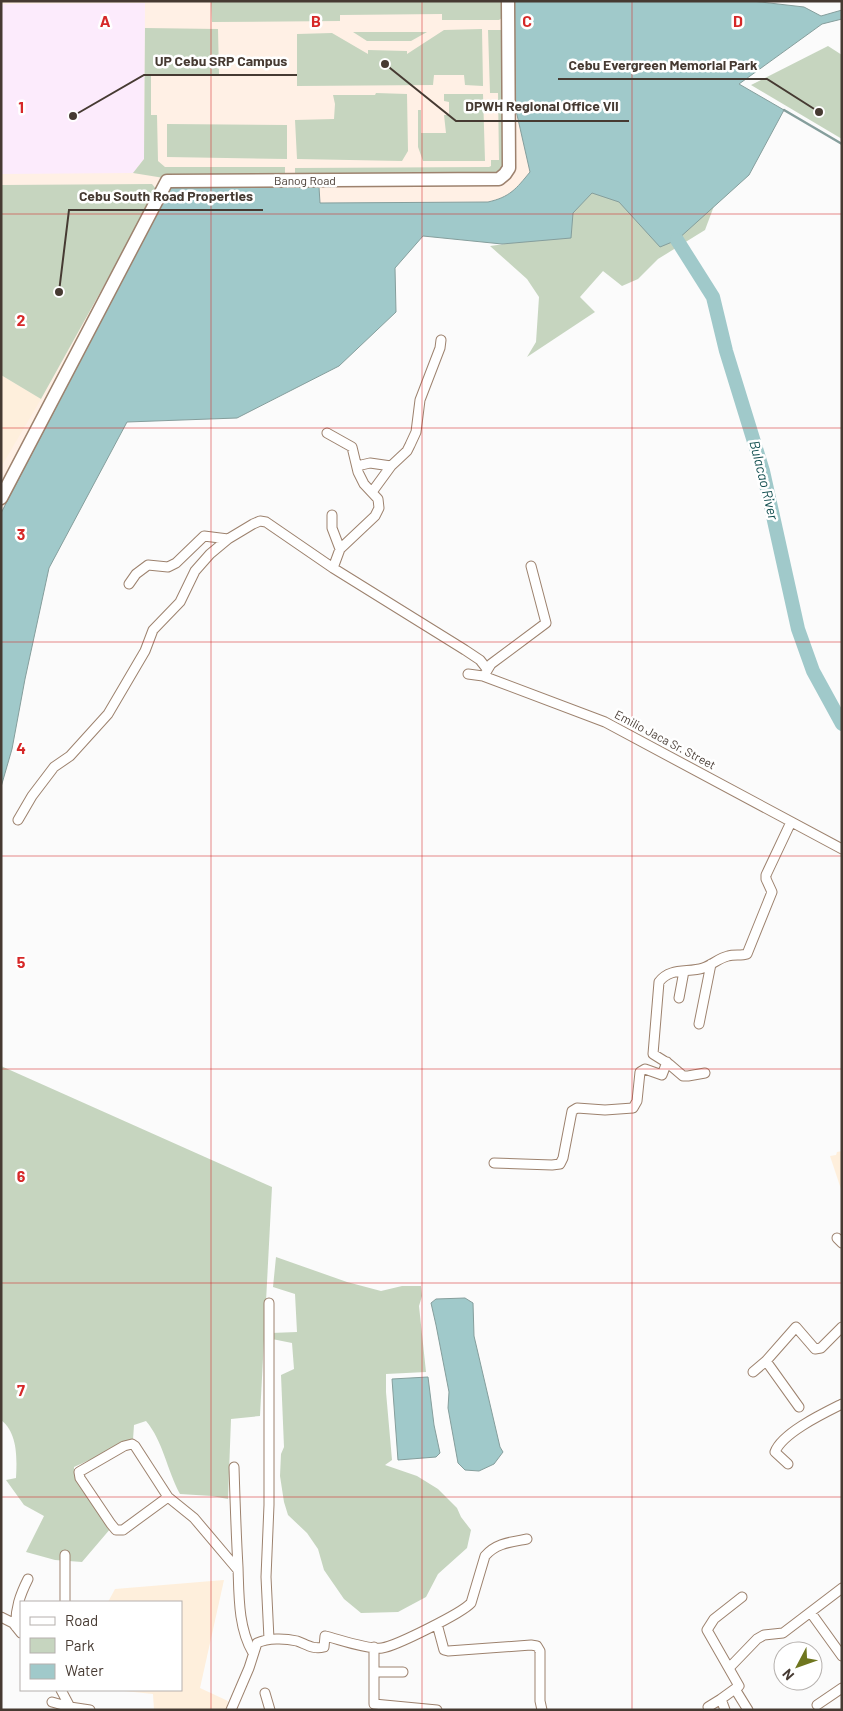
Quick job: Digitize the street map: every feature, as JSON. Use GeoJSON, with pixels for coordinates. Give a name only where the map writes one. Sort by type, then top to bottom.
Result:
{"type":"FeatureCollection","features":[{"type":"Feature","properties":{"kind":"street","name":"Banog Road"},"geometry":{"type":"LineString","coordinates":[[1,498],[167,182],[499,179],[505,174],[509,168],[508,1]]}},
{"type":"Feature","properties":{"kind":"street"},"geometry":{"type":"LineString","coordinates":[[372,492],[391,466],[407,451],[416,432],[420,400],[440,348],[441,340]]}},
{"type":"Feature","properties":{"kind":"street"},"geometry":{"type":"LineString","coordinates":[[327,433],[352,447],[361,478],[378,499],[379,508],[374,516],[340,549],[333,568]]}},
{"type":"Feature","properties":{"kind":"street"},"geometry":{"type":"LineString","coordinates":[[356,466],[370,463],[391,466]]}},
{"type":"Feature","properties":{"kind":"street"},"geometry":{"type":"LineString","coordinates":[[332,515],[332,528],[340,549]]}},
{"type":"Feature","properties":{"kind":"street"},"geometry":{"type":"LineString","coordinates":[[18,820],[32,796],[54,767],[70,756],[108,714],[145,650],[153,630],[180,602],[195,571],[210,554],[228,539],[260,521],[266,522],[333,568],[480,660],[485,673]]}},
{"type":"Feature","properties":{"kind":"street"},"geometry":{"type":"LineString","coordinates":[[129,584],[136,574],[148,565],[168,567],[176,563],[204,536],[228,539]]}},
{"type":"Feature","properties":{"kind":"street"},"geometry":{"type":"LineString","coordinates":[[485,673],[492,664],[546,623],[531,566]]}},
{"type":"Feature","properties":{"kind":"street","name":"Emilio Jaca Sr. Street"},"geometry":{"type":"LineString","coordinates":[[468,674],[485,673],[605,722],[842,849]]}},
{"type":"Feature","properties":{"kind":"street"},"geometry":{"type":"LineString","coordinates":[[705,1073],[683,1076],[667,1062],[653,1054],[658,986],[662,978],[679,970],[703,968],[725,956],[744,955],[749,951],[772,892],[766,875],[791,822]]}},
{"type":"Feature","properties":{"kind":"street"},"geometry":{"type":"LineString","coordinates":[[699,1024],[712,964]]}},
{"type":"Feature","properties":{"kind":"street"},"geometry":{"type":"LineString","coordinates":[[680,998],[684,971]]}},
{"type":"Feature","properties":{"kind":"street"},"geometry":{"type":"LineString","coordinates":[[494,1163],[560,1164],[563,1158],[572,1111],[577,1108],[605,1110],[633,1108],[637,1101],[640,1072],[644,1069],[662,1075],[667,1062]]}},
{"type":"Feature","properties":{"kind":"street"},"geometry":{"type":"LineString","coordinates":[[268,1639],[266,1577],[269,1505],[269,1303]]}},
{"type":"Feature","properties":{"kind":"street"},"geometry":{"type":"LineString","coordinates":[[753,1372],[766,1361],[796,1327],[816,1349],[821,1348],[842,1327]]}},
{"type":"Feature","properties":{"kind":"street"},"geometry":{"type":"LineString","coordinates":[[766,1361],[799,1406]]}},
{"type":"Feature","properties":{"kind":"street"},"geometry":{"type":"LineString","coordinates":[[788,1464],[775,1452],[777,1447],[799,1427],[842,1404]]}},
{"type":"Feature","properties":{"kind":"street"},"geometry":{"type":"LineString","coordinates":[[168,1497],[123,1530],[116,1530],[110,1524],[80,1478],[79,1472],[114,1451],[132,1444],[142,1454],[168,1497],[194,1518],[238,1570]]}},
{"type":"Feature","properties":{"kind":"street"},"geometry":{"type":"LineString","coordinates":[[234,1467],[238,1570],[243,1625],[247,1644],[253,1653]]}},
{"type":"Feature","properties":{"kind":"street"},"geometry":{"type":"LineString","coordinates":[[231,1710],[249,1668],[257,1643],[268,1639],[297,1642],[306,1646],[321,1648],[324,1647],[324,1636],[374,1647],[387,1646],[460,1612],[471,1603],[485,1556],[490,1550],[498,1545],[527,1539]]}},
{"type":"Feature","properties":{"kind":"street"},"geometry":{"type":"LineString","coordinates":[[65,1555],[65,1601]]}},
{"type":"Feature","properties":{"kind":"street"},"geometry":{"type":"LineString","coordinates":[[19,1630],[16,1614],[18,1601],[28,1579]]}},
{"type":"Feature","properties":{"kind":"street"},"geometry":{"type":"LineString","coordinates":[[729,1668],[757,1639],[764,1635],[783,1633],[842,1588]]}},
{"type":"Feature","properties":{"kind":"street"},"geometry":{"type":"LineString","coordinates":[[708,1707],[739,1686],[707,1630],[714,1619],[742,1597]]}},
{"type":"Feature","properties":{"kind":"street"},"geometry":{"type":"LineString","coordinates":[[811,1613],[842,1656]]}},
{"type":"Feature","properties":{"kind":"street"},"geometry":{"type":"LineString","coordinates":[[1,1617],[8,1619],[19,1630]]}},
{"type":"Feature","properties":{"kind":"street"},"geometry":{"type":"LineString","coordinates":[[437,1624],[442,1646],[444,1650],[448,1651],[537,1646],[540,1651],[540,1701],[542,1710]]}},
{"type":"Feature","properties":{"kind":"street"},"geometry":{"type":"LineString","coordinates":[[374,1647],[374,1704],[437,1710]]}},
{"type":"Feature","properties":{"kind":"street"},"geometry":{"type":"LineString","coordinates":[[374,1672],[403,1672]]}},
{"type":"Feature","properties":{"kind":"street"},"geometry":{"type":"LineString","coordinates":[[817,1705],[842,1688]]}},
{"type":"Feature","properties":{"kind":"street"},"geometry":{"type":"LineString","coordinates":[[735,1689],[748,1710]]}},
{"type":"Feature","properties":{"kind":"street"},"geometry":{"type":"LineString","coordinates":[[61,1691],[68,1708]]}},
{"type":"Feature","properties":{"kind":"street"},"geometry":{"type":"LineString","coordinates":[[265,1693],[270,1710]]}},
{"type":"Feature","properties":{"kind":"street"},"geometry":{"type":"LineString","coordinates":[[721,1699],[725,1710]]}},
{"type":"Feature","properties":{"kind":"street"},"geometry":{"type":"LineString","coordinates":[[52,1702],[68,1708],[90,1710]]}},
{"type":"Feature","properties":{"kind":"shaded area"},"geometry":{"type":"Polygon","coordinates":[[[1,1],[514,1],[515,106],[530,172],[512,193],[498,200],[488,202],[320,203],[318,187],[170,187],[71,381],[1,512],[1,1]]]}},
{"type":"Feature","properties":{"kind":"shaded area"},"geometry":{"type":"Polygon","coordinates":[[[145,3],[144,159],[133,173],[1,174],[1,4],[145,3]]]}},
{"type":"Feature","properties":{"kind":"shaded area"},"geometry":{"type":"Polygon","coordinates":[[[1,375],[41,399],[1,467],[1,375]]]}},
{"type":"Feature","properties":{"kind":"shaded area"},"geometry":{"type":"Polygon","coordinates":[[[842,1151],[842,1192],[830,1156],[842,1151]]]}},
{"type":"Feature","properties":{"kind":"shaded area"},"geometry":{"type":"Polygon","coordinates":[[[224,1580],[200,1688],[228,1701],[226,1710],[154,1710],[153,1694],[124,1691],[182,1691],[182,1601],[109,1601],[115,1589],[224,1580]]]}},
{"type":"Feature","properties":{"kind":"green space"},"geometry":{"type":"Polygon","coordinates":[[[211,1],[503,1],[503,17],[499,20],[442,20],[442,14],[340,15],[340,21],[212,22],[211,1]]]}},
{"type":"Feature","properties":{"kind":"green space"},"geometry":{"type":"Polygon","coordinates":[[[145,28],[218,29],[219,74],[151,75],[151,115],[157,115],[158,161],[165,167],[285,167],[285,178],[164,178],[133,173],[144,159],[145,28]]]}},
{"type":"Feature","properties":{"kind":"green space"},"geometry":{"type":"Polygon","coordinates":[[[482,29],[483,86],[465,85],[464,75],[434,75],[433,85],[297,86],[297,34],[332,33],[368,54],[368,50],[407,51],[407,54],[444,30],[482,29]]]}},
{"type":"Feature","properties":{"kind":"green space"},"geometry":{"type":"Polygon","coordinates":[[[488,30],[503,30],[506,166],[501,173],[295,178],[295,168],[489,167],[491,166],[491,160],[499,160],[498,93],[490,93],[488,30]]]}},
{"type":"Feature","properties":{"kind":"green space"},"geometry":{"type":"Polygon","coordinates":[[[353,32],[427,32],[411,41],[367,41],[353,32]]]}},
{"type":"Feature","properties":{"kind":"green space"},"geometry":{"type":"Polygon","coordinates":[[[828,46],[842,55],[842,139],[751,85],[828,46]]]}},
{"type":"Feature","properties":{"kind":"green space"},"geometry":{"type":"Polygon","coordinates":[[[376,93],[407,94],[408,151],[402,161],[297,159],[295,120],[334,119],[335,104],[333,95],[375,95],[376,93]]]}},
{"type":"Feature","properties":{"kind":"green space"},"geometry":{"type":"Polygon","coordinates":[[[444,94],[483,94],[485,161],[423,161],[418,147],[418,110],[421,110],[421,133],[446,133],[444,115],[449,115],[449,102],[444,101],[444,94]]]}},
{"type":"Feature","properties":{"kind":"green space"},"geometry":{"type":"Polygon","coordinates":[[[167,124],[287,125],[287,159],[167,157],[167,124]]]}},
{"type":"Feature","properties":{"kind":"green space"},"geometry":{"type":"Polygon","coordinates":[[[723,182],[705,230],[658,259],[638,279],[622,286],[603,271],[580,297],[595,312],[527,357],[536,342],[539,297],[527,279],[490,246],[562,236],[580,192],[723,182]]]}},
{"type":"Feature","properties":{"kind":"green space"},"geometry":{"type":"Polygon","coordinates":[[[152,184],[157,190],[41,399],[1,375],[1,185],[152,184]]]}},
{"type":"Feature","properties":{"kind":"green space"},"geometry":{"type":"Polygon","coordinates":[[[1,1066],[272,1187],[260,1416],[231,1419],[228,1499],[180,1494],[152,1429],[146,1421],[134,1425],[133,1440],[74,1467],[74,1471],[111,1528],[82,1562],[55,1560],[26,1552],[44,1516],[24,1505],[6,1480],[16,1478],[16,1463],[15,1447],[11,1432],[1,1420],[1,1066]]]}},
{"type":"Feature","properties":{"kind":"green space"},"geometry":{"type":"Polygon","coordinates":[[[276,1257],[347,1282],[381,1291],[402,1286],[421,1286],[422,1296],[419,1306],[426,1372],[386,1374],[392,1460],[385,1465],[417,1476],[438,1489],[457,1508],[471,1530],[467,1548],[438,1574],[426,1597],[398,1612],[361,1613],[344,1599],[324,1570],[318,1549],[307,1533],[288,1515],[280,1476],[281,1454],[284,1447],[281,1375],[294,1369],[292,1343],[272,1339],[271,1333],[297,1332],[295,1294],[273,1287],[276,1257]]]}},
{"type":"Feature","properties":{"kind":"water"},"geometry":{"type":"Polygon","coordinates":[[[514,1],[752,1],[804,7],[821,16],[842,10],[842,19],[822,24],[739,84],[784,110],[749,175],[677,240],[660,247],[619,202],[592,193],[573,213],[571,238],[502,244],[423,236],[395,268],[396,312],[339,366],[237,418],[127,422],[49,568],[12,749],[1,787],[1,513],[170,188],[319,187],[320,203],[488,202],[502,198],[516,188],[530,172],[515,106],[514,1]]]}},
{"type":"Feature","properties":{"kind":"water"},"geometry":{"type":"Polygon","coordinates":[[[465,1298],[473,1303],[474,1336],[500,1447],[503,1452],[494,1464],[479,1471],[465,1470],[458,1463],[448,1408],[449,1392],[431,1303],[436,1299],[465,1298]]]}},
{"type":"Feature","properties":{"kind":"water"},"geometry":{"type":"Polygon","coordinates":[[[428,1377],[434,1425],[440,1453],[436,1457],[398,1460],[392,1379],[428,1377]]]}},
{"type":"Feature","properties":{"kind":"waterway"},"geometry":{"type":"LineString","coordinates":[[784,110],[842,144]]}},
{"type":"Feature","properties":{"kind":"waterway","name":"Bulacao River"},"geometry":{"type":"LineString","coordinates":[[677,240],[713,297],[726,351],[763,471],[798,629],[813,671],[842,724]]}},
{"type":"Feature","properties":{"kind":"place","name":"DPWH Regional Office VII"},"geometry":{"type":"Point","coordinates":[385,64]}},
{"type":"Feature","properties":{"kind":"place","name":"Cebu Evergreen Memorial Park"},"geometry":{"type":"Point","coordinates":[819,112]}},
{"type":"Feature","properties":{"kind":"place","name":"UP Cebu SRP Campus"},"geometry":{"type":"Point","coordinates":[73,116]}},
{"type":"Feature","properties":{"kind":"place","name":"Cebu South Road Properties"},"geometry":{"type":"Point","coordinates":[59,292]}}]}
